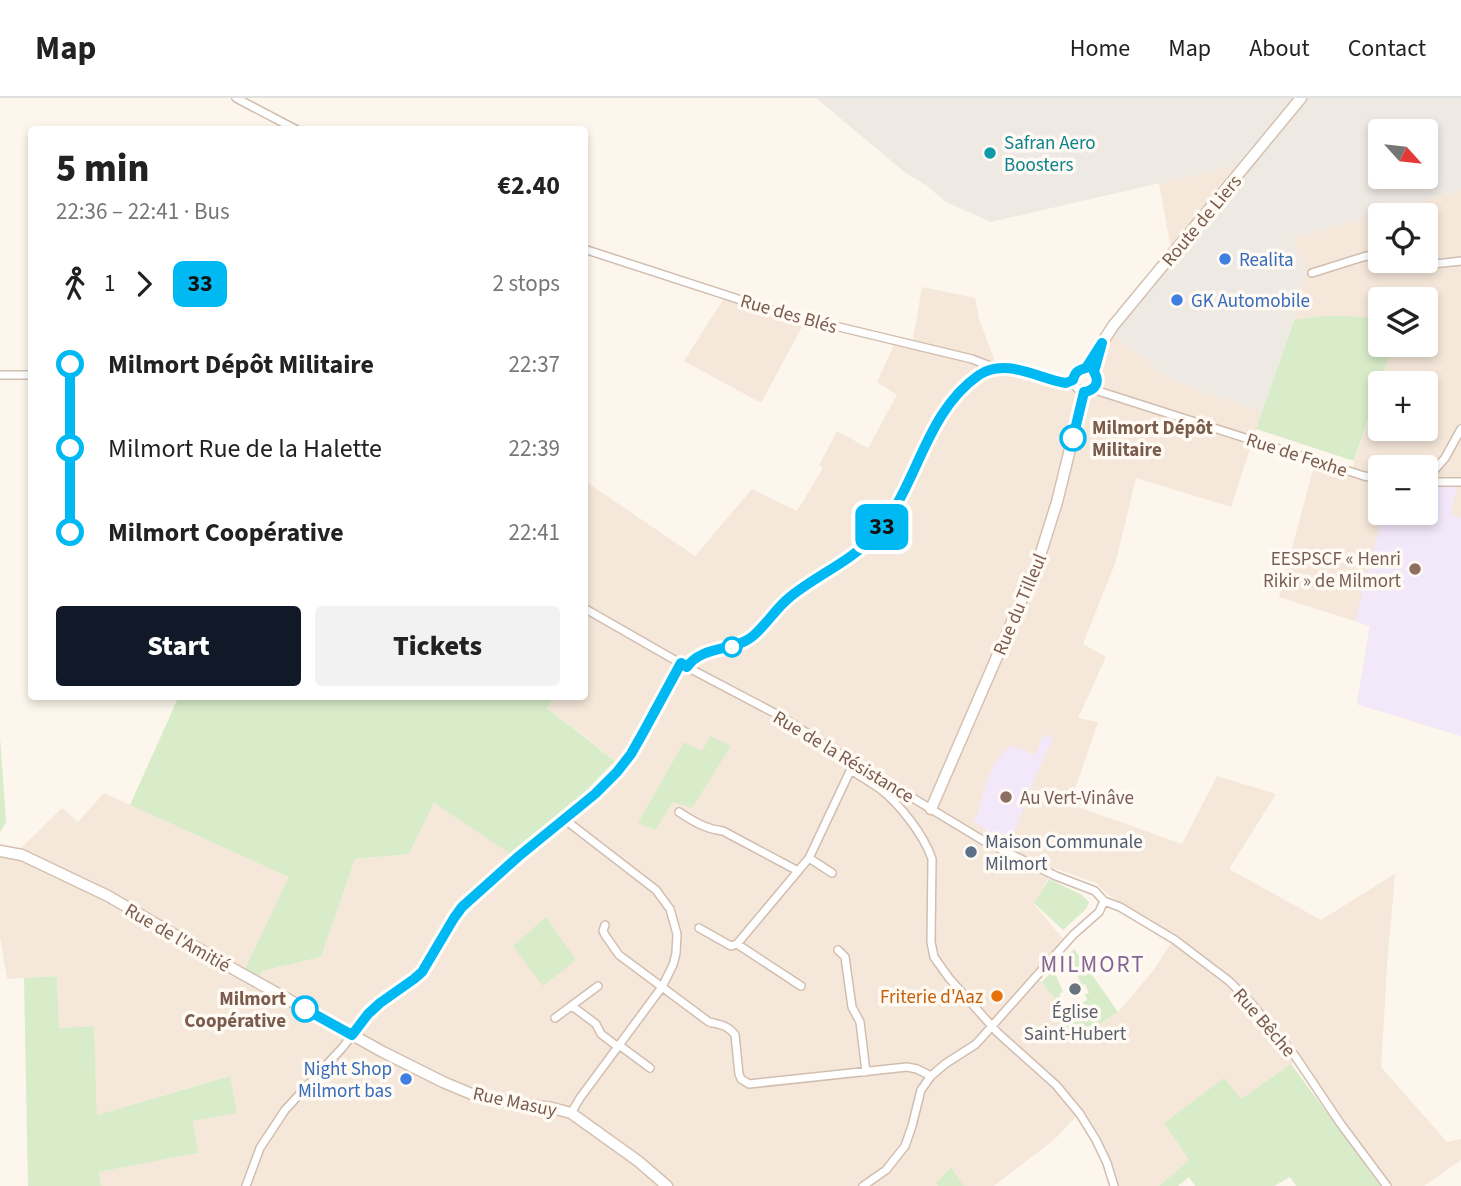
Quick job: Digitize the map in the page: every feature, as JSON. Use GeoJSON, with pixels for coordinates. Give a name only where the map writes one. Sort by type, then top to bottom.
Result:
{"type":"FeatureCollection","features":[{"type":"Feature","properties":{"kind":"street"},"geometry":{"type":"LineString","coordinates":[[236,98],[290,126]]}},
{"type":"Feature","properties":{"kind":"street","name":"Route de Liers"},"geometry":{"type":"LineString","coordinates":[[1095,388],[1097,377],[1090,370],[1102,343],[1120,317],[1301,98]]}},
{"type":"Feature","properties":{"kind":"street","name":"Rue des Blés"},"geometry":{"type":"LineString","coordinates":[[588,250],[781,313],[972,359],[995,368],[1012,368],[1071,383]]}},
{"type":"Feature","properties":{"kind":"street"},"geometry":{"type":"LineString","coordinates":[[1312,273],[1368,256]]}},
{"type":"Feature","properties":{"kind":"street"},"geometry":{"type":"LineString","coordinates":[[1438,263],[1461,261]]}},
{"type":"Feature","properties":{"kind":"street"},"geometry":{"type":"LineString","coordinates":[[246,1186],[260,1148],[292,1102],[343,1047],[368,1014],[422,972],[462,907],[595,794],[617,772],[631,754],[670,683],[684,665],[700,655],[733,647],[752,636],[789,598],[875,536],[895,506],[943,413],[956,394],[981,374],[995,368]]}},
{"type":"Feature","properties":{"kind":"street"},"geometry":{"type":"LineString","coordinates":[[1090,370],[1080,369],[1071,383],[1084,392],[1095,388]]}},
{"type":"Feature","properties":{"kind":"street"},"geometry":{"type":"LineString","coordinates":[[0,375],[28,375]]}},
{"type":"Feature","properties":{"kind":"street","name":"Rue de Fexhe"},"geometry":{"type":"LineString","coordinates":[[1095,388],[1119,398],[1368,476]]}},
{"type":"Feature","properties":{"kind":"street","name":"Rue du Tilleul"},"geometry":{"type":"LineString","coordinates":[[931,809],[1038,562],[1057,502],[1084,392]]}},
{"type":"Feature","properties":{"kind":"street"},"geometry":{"type":"LineString","coordinates":[[1438,466],[1461,429]]}},
{"type":"Feature","properties":{"kind":"street"},"geometry":{"type":"LineString","coordinates":[[1438,481],[1461,482]]}},
{"type":"Feature","properties":{"kind":"street","name":"Rue de la Résistance"},"geometry":{"type":"LineString","coordinates":[[588,610],[782,717],[984,841],[1094,891],[1104,901]]}},
{"type":"Feature","properties":{"kind":"street"},"geometry":{"type":"LineString","coordinates":[[699,928],[731,946],[737,944],[809,858],[855,762]]}},
{"type":"Feature","properties":{"kind":"street"},"geometry":{"type":"LineString","coordinates":[[851,770],[886,795],[923,838],[932,859],[931,942],[934,957],[991,1026],[1056,1084],[1080,1114],[1107,1163],[1114,1186]]}},
{"type":"Feature","properties":{"kind":"street"},"geometry":{"type":"LineString","coordinates":[[679,812],[709,830],[723,831],[798,871]]}},
{"type":"Feature","properties":{"kind":"street"},"geometry":{"type":"LineString","coordinates":[[564,819],[654,888],[670,909],[677,934],[673,965],[662,987],[571,1113]]}},
{"type":"Feature","properties":{"kind":"street","name":"Rue de l'Amitié"},"geometry":{"type":"LineString","coordinates":[[0,851],[22,855],[108,896],[352,1035]]}},
{"type":"Feature","properties":{"kind":"street"},"geometry":{"type":"LineString","coordinates":[[809,858],[832,873]]}},
{"type":"Feature","properties":{"kind":"street"},"geometry":{"type":"LineString","coordinates":[[863,1186],[886,1170],[905,1146],[921,1090],[931,1076],[944,1064],[976,1044],[1073,935],[1099,912],[1104,901]]}},
{"type":"Feature","properties":{"kind":"street","name":"Rue Bêche"},"geometry":{"type":"LineString","coordinates":[[1104,901],[1120,907],[1175,940],[1242,992],[1295,1056],[1387,1186]]}},
{"type":"Feature","properties":{"kind":"street"},"geometry":{"type":"LineString","coordinates":[[604,925],[605,936],[619,954],[709,1022],[724,1025],[735,1035],[739,1074],[741,1079],[749,1084],[912,1067],[931,1076]]}},
{"type":"Feature","properties":{"kind":"street"},"geometry":{"type":"LineString","coordinates":[[737,944],[801,986]]}},
{"type":"Feature","properties":{"kind":"street"},"geometry":{"type":"LineString","coordinates":[[838,950],[845,957],[852,1007],[860,1021],[866,1072]]}},
{"type":"Feature","properties":{"kind":"street"},"geometry":{"type":"LineString","coordinates":[[555,1018],[598,986]]}},
{"type":"Feature","properties":{"kind":"street"},"geometry":{"type":"LineString","coordinates":[[572,1006],[596,1024],[601,1034],[650,1068]]}},
{"type":"Feature","properties":{"kind":"street","name":"Rue Masuy"},"geometry":{"type":"LineString","coordinates":[[352,1035],[474,1095],[571,1113],[638,1161],[667,1186]]}},
{"type":"Feature","properties":{"kind":"shaded area"},"geometry":{"type":"Polygon","coordinates":[[[816,98],[1461,98],[1461,190],[1416,203],[1368,203],[1368,217],[1292,239],[1306,269],[1297,310],[1262,412],[1169,379],[1113,334],[1245,175],[1234,166],[991,222],[946,202],[907,174],[816,98]]]}},
{"type":"Feature","properties":{"kind":"shaded area"},"geometry":{"type":"Polygon","coordinates":[[[1234,165],[1238,169],[1171,249],[1159,183],[1234,165]]]}},
{"type":"Feature","properties":{"kind":"shaded area"},"geometry":{"type":"Polygon","coordinates":[[[1461,190],[1461,736],[1357,704],[1370,626],[1279,597],[1316,458],[1352,469],[1368,421],[1368,441],[1438,441],[1438,371],[1384,371],[1389,357],[1438,357],[1438,287],[1368,287],[1368,318],[1321,316],[1294,320],[1306,269],[1291,239],[1368,217],[1368,273],[1438,273],[1438,203],[1416,203],[1461,190]]]}},
{"type":"Feature","properties":{"kind":"shaded area"},"geometry":{"type":"Polygon","coordinates":[[[922,287],[975,298],[979,319],[997,366],[1089,393],[1104,348],[1113,334],[1169,379],[1262,412],[1231,507],[1136,478],[1116,561],[1083,644],[1106,657],[1078,718],[1098,722],[1070,804],[1182,844],[1217,776],[1276,794],[1229,869],[1321,920],[1395,874],[1381,1067],[1447,1142],[1461,1139],[1461,1160],[1424,1186],[1392,1186],[1290,1046],[1242,992],[1178,941],[1107,894],[1096,883],[1054,868],[1034,904],[1065,941],[1035,974],[1058,1002],[1051,1007],[1076,1039],[1118,1012],[1153,971],[1171,943],[1249,1003],[1294,1062],[1241,1100],[1224,1079],[1164,1123],[1189,1160],[1159,1186],[1118,1186],[1098,1134],[1081,1111],[1055,1139],[994,1186],[964,1186],[951,1167],[936,1183],[938,1186],[101,1186],[99,1172],[198,1153],[193,1121],[229,1076],[97,1115],[94,1026],[59,1028],[57,976],[7,979],[0,937],[0,853],[21,848],[62,808],[78,822],[104,793],[290,877],[246,969],[262,971],[321,957],[355,859],[409,854],[434,803],[514,856],[592,789],[617,762],[545,706],[550,700],[588,700],[588,483],[695,556],[752,489],[797,511],[823,468],[819,465],[837,431],[868,448],[897,395],[877,382],[896,341],[912,345],[922,287]]]}},
{"type":"Feature","properties":{"kind":"shaded area"},"geometry":{"type":"Polygon","coordinates":[[[724,298],[804,323],[761,403],[684,361],[724,298]]]}},
{"type":"Feature","properties":{"kind":"shaded area","name":"EESPSCF « Henri Rikir » de Milmort"},"geometry":{"type":"Polygon","coordinates":[[[1438,487],[1457,487],[1451,513],[1461,518],[1461,736],[1357,704],[1370,626],[1355,621],[1380,525],[1438,525],[1438,487]]]}},
{"type":"Feature","properties":{"kind":"shaded area","name":"Au Vert-Vinâve"},"geometry":{"type":"Polygon","coordinates":[[[1043,735],[1053,738],[1009,847],[991,837],[973,821],[996,761],[1011,745],[1035,755],[1043,735]]]}},
{"type":"Feature","properties":{"kind":"green space"},"geometry":{"type":"Polygon","coordinates":[[[1321,316],[1368,318],[1368,357],[1389,357],[1384,371],[1368,371],[1368,419],[1354,461],[1256,429],[1294,320],[1321,316]]]}},
{"type":"Feature","properties":{"kind":"green space"},"geometry":{"type":"Polygon","coordinates":[[[177,700],[552,700],[547,708],[615,761],[578,799],[512,855],[434,803],[409,854],[355,859],[321,957],[262,971],[259,977],[245,969],[289,877],[130,805],[177,700]]]}},
{"type":"Feature","properties":{"kind":"green space"},"geometry":{"type":"Polygon","coordinates":[[[710,736],[731,746],[692,808],[673,802],[655,830],[638,823],[684,742],[702,751],[710,736]]]}},
{"type":"Feature","properties":{"kind":"green space"},"geometry":{"type":"Polygon","coordinates":[[[0,737],[6,822],[0,832],[0,737]]]}},
{"type":"Feature","properties":{"kind":"green space"},"geometry":{"type":"Polygon","coordinates":[[[1049,879],[1082,895],[1089,902],[1086,909],[1063,930],[1034,903],[1049,879]]]}},
{"type":"Feature","properties":{"kind":"green space"},"geometry":{"type":"Polygon","coordinates":[[[546,917],[576,960],[543,986],[513,946],[546,917]]]}},
{"type":"Feature","properties":{"kind":"green space"},"geometry":{"type":"Polygon","coordinates":[[[1074,949],[1118,1012],[1076,1039],[1051,1008],[1057,1002],[1042,982],[1074,949]],[[1072,959],[1059,966],[1060,970],[1055,973],[1063,992],[1059,994],[1063,1002],[1059,1004],[1063,1013],[1084,1006],[1083,1002],[1087,1000],[1085,994],[1089,993],[1085,984],[1081,985],[1072,959]]]}},
{"type":"Feature","properties":{"kind":"green space"},"geometry":{"type":"Polygon","coordinates":[[[57,976],[59,1028],[94,1026],[97,1115],[230,1076],[237,1113],[193,1121],[198,1153],[99,1172],[101,1186],[28,1186],[24,978],[57,976]]]}},
{"type":"Feature","properties":{"kind":"green space"},"geometry":{"type":"Polygon","coordinates":[[[1291,1064],[1381,1186],[1296,1186],[1290,1177],[1274,1186],[1195,1186],[1189,1177],[1178,1186],[1159,1186],[1189,1160],[1164,1123],[1224,1078],[1241,1099],[1291,1064]]]}},
{"type":"Feature","properties":{"kind":"green space"},"geometry":{"type":"Polygon","coordinates":[[[951,1167],[964,1186],[938,1186],[936,1183],[951,1167]]]}},
{"type":"Feature","properties":{"kind":"bus line","name":"33"},"geometry":{"type":"LineString","coordinates":[[305,1009],[352,1035],[380,1003],[422,972],[462,907],[595,794],[617,772],[631,754],[681,663],[687,667],[700,655],[733,647],[752,636],[789,598],[838,566],[875,536],[895,506],[943,413],[956,394],[981,374],[995,368],[1012,368],[1066,383],[1073,380],[1080,369],[1086,368],[1102,343],[1094,372],[1097,383],[1095,388],[1084,392],[1073,438]]}},
{"type":"Feature","properties":{"kind":"place","name":"Safran Aero Boosters"},"geometry":{"type":"Point","coordinates":[990,153]}},
{"type":"Feature","properties":{"kind":"place","name":"Realita"},"geometry":{"type":"Point","coordinates":[1225,259]}},
{"type":"Feature","properties":{"kind":"place","name":"GK Automobile"},"geometry":{"type":"Point","coordinates":[1177,300]}},
{"type":"Feature","properties":{"kind":"place","name":"Milmort Dépôt Militaire"},"geometry":{"type":"Point","coordinates":[1073,438]}},
{"type":"Feature","properties":{"kind":"place","name":"EESPSCF « Henri Rikir » de Milmort"},"geometry":{"type":"Point","coordinates":[1415,569]}},
{"type":"Feature","properties":{"kind":"place","name":"Au Vert-Vinâve"},"geometry":{"type":"Point","coordinates":[1006,797]}},
{"type":"Feature","properties":{"kind":"place","name":"Maison Communale Milmort"},"geometry":{"type":"Point","coordinates":[971,852]}},
{"type":"Feature","properties":{"kind":"place","name":"Église Saint-Hubert"},"geometry":{"type":"Point","coordinates":[1075,989]}},
{"type":"Feature","properties":{"kind":"place","name":"Friterie d'Aaz"},"geometry":{"type":"Point","coordinates":[997,996]}},
{"type":"Feature","properties":{"kind":"place","name":"Milmort Coopérative"},"geometry":{"type":"Point","coordinates":[305,1009]}},
{"type":"Feature","properties":{"kind":"place","name":"Night Shop Milmort bas"},"geometry":{"type":"Point","coordinates":[406,1079]}},
{"type":"Feature","properties":{"kind":"district","name":"MILMORT"},"geometry":{"type":"Point","coordinates":[1093,964]}}]}
